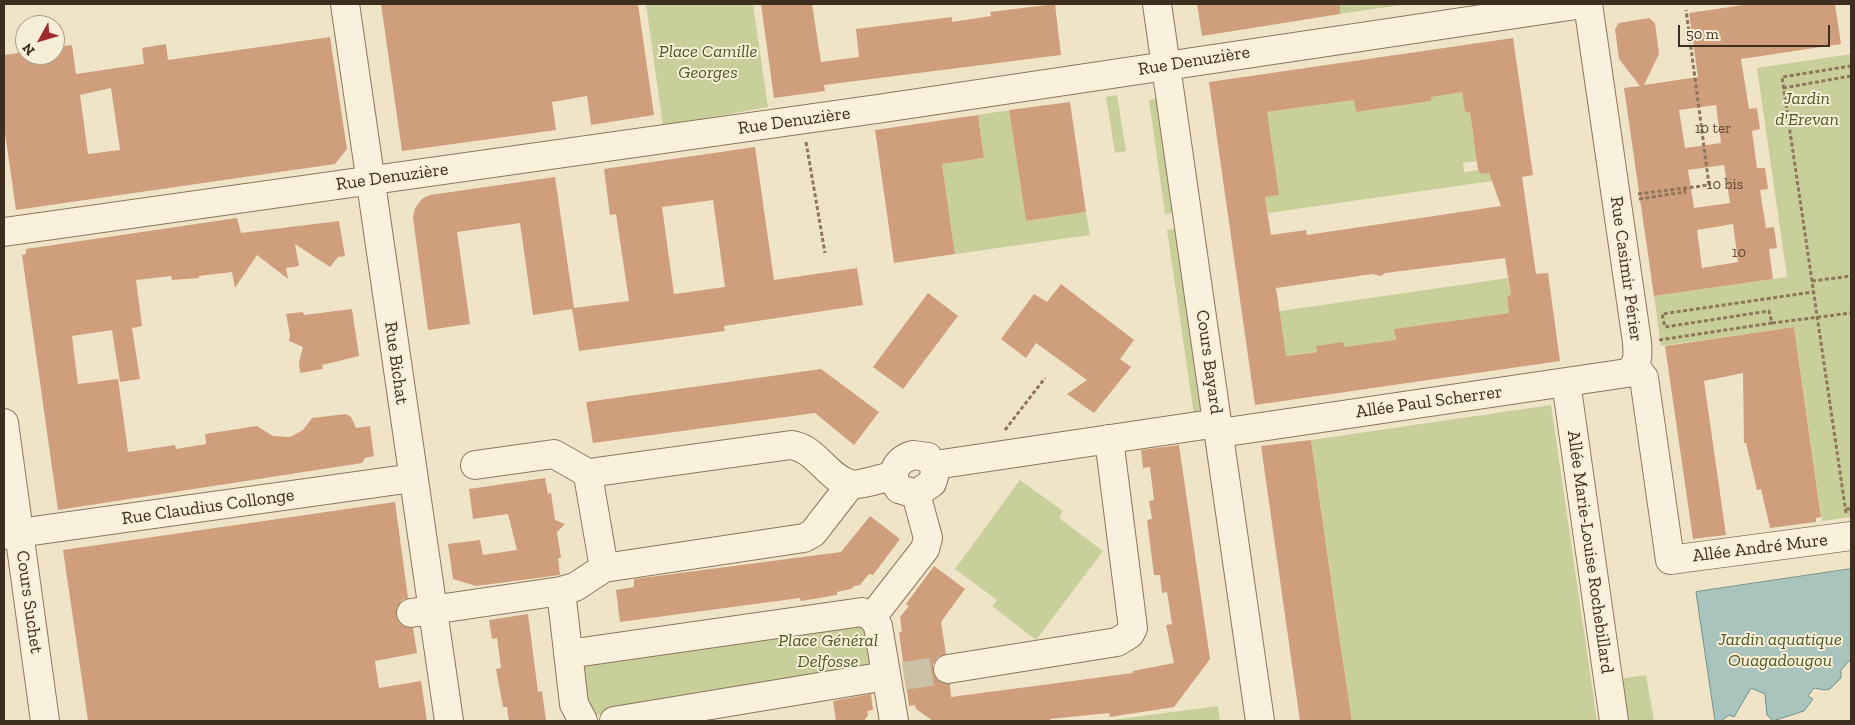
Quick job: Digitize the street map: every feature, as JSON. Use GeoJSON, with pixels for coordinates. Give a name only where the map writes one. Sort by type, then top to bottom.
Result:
{"type":"FeatureCollection","features":[{"type":"Feature","properties":{"kind":"street","name":"Rue Bichat"},"geometry":{"type":"LineString","coordinates":[[345,4],[413,478],[416,572],[421,612],[431,678],[440,714]]}},
{"type":"Feature","properties":{"kind":"street","name":"Cours Bayard"},"geometry":{"type":"LineString","coordinates":[[1157,4],[1260,721]]}},
{"type":"Feature","properties":{"kind":"street","name":"Rue Denuzière"},"geometry":{"type":"LineString","coordinates":[[4,232],[802,119],[1583,4]]}},
{"type":"Feature","properties":{"kind":"street","name":"Rue Casimir Périer"},"geometry":{"type":"LineString","coordinates":[[1588,4],[1637,342],[1638,358],[1635,366],[1644,378],[1670,560]]}},
{"type":"Feature","properties":{"kind":"street","name":"Allée Paul Scherrer"},"geometry":{"type":"LineString","coordinates":[[935,466],[1109,439],[1219,428],[1566,382],[1626,373],[1635,366]]}},
{"type":"Feature","properties":{"kind":"street","name":"Allée Marie-Louise Rochebillard"},"geometry":{"type":"LineString","coordinates":[[1566,382],[1614,721]]}},
{"type":"Feature","properties":{"kind":"street","name":"Cours Suchet"},"geometry":{"type":"LineString","coordinates":[[4,424],[11,534],[45,721]]}},
{"type":"Feature","properties":{"kind":"street"},"geometry":{"type":"LineString","coordinates":[[948,669],[1117,642],[1130,634],[1132,628],[1109,439]]}},
{"type":"Feature","properties":{"kind":"street"},"geometry":{"type":"LineString","coordinates":[[476,465],[552,448],[591,475],[791,445],[805,448],[839,478],[851,484],[892,476]]}},
{"type":"Feature","properties":{"kind":"street"},"geometry":{"type":"LineString","coordinates":[[913,455],[928,457],[935,466],[935,478],[932,483],[916,494],[899,489],[892,476],[894,469],[900,462],[913,455]]}},
{"type":"Feature","properties":{"kind":"street"},"geometry":{"type":"LineString","coordinates":[[591,475],[589,481],[604,568]]}},
{"type":"Feature","properties":{"kind":"street","name":"Rue Claudius Collonge"},"geometry":{"type":"LineString","coordinates":[[11,534],[413,478]]}},
{"type":"Feature","properties":{"kind":"street"},"geometry":{"type":"LineString","coordinates":[[421,612],[561,591],[575,587],[604,568],[804,538],[813,533],[851,484]]}},
{"type":"Feature","properties":{"kind":"street"},"geometry":{"type":"LineString","coordinates":[[872,617],[925,549],[928,538],[916,494]]}},
{"type":"Feature","properties":{"kind":"street","name":"Allée André Mure"},"geometry":{"type":"LineString","coordinates":[[1670,560],[1851,536]]}},
{"type":"Feature","properties":{"kind":"street"},"geometry":{"type":"LineString","coordinates":[[561,591],[574,704],[583,721]]}},
{"type":"Feature","properties":{"kind":"street"},"geometry":{"type":"LineString","coordinates":[[568,654],[862,612],[872,617],[878,626],[893,677],[894,721]]}},
{"type":"Feature","properties":{"kind":"street"},"geometry":{"type":"LineString","coordinates":[[614,721],[893,677]]}},
{"type":"Feature","properties":{"kind":"path"},"geometry":{"type":"LineString","coordinates":[[1639,194],[1709,185],[1686,10]]}},
{"type":"Feature","properties":{"kind":"path"},"geometry":{"type":"LineString","coordinates":[[1851,66],[1782,77],[1851,536]]}},
{"type":"Feature","properties":{"kind":"path"},"geometry":{"type":"LineString","coordinates":[[1783,88],[1851,76]]}},
{"type":"Feature","properties":{"kind":"path"},"geometry":{"type":"LineString","coordinates":[[802,119],[825,253]]}},
{"type":"Feature","properties":{"kind":"path"},"geometry":{"type":"LineString","coordinates":[[1636,199],[1685,192],[1684,188]]}},
{"type":"Feature","properties":{"kind":"path"},"geometry":{"type":"LineString","coordinates":[[1812,282],[1851,276]]}},
{"type":"Feature","properties":{"kind":"path"},"geometry":{"type":"LineString","coordinates":[[1772,323],[1769,311],[1664,327],[1662,314],[1814,292]]}},
{"type":"Feature","properties":{"kind":"path"},"geometry":{"type":"LineString","coordinates":[[1656,340],[1851,313]]}},
{"type":"Feature","properties":{"kind":"path"},"geometry":{"type":"LineString","coordinates":[[983,458],[1045,378]]}},
{"type":"Feature","properties":{"kind":"path"},"geometry":{"type":"LineString","coordinates":[[1846,509],[1851,509]]}},
{"type":"Feature","properties":{"kind":"green space","name":"Place Camille Georges"},"geometry":{"type":"Polygon","coordinates":[[[646,4],[753,4],[768,107],[663,126],[646,4]]]}},
{"type":"Feature","properties":{"kind":"green space"},"geometry":{"type":"Polygon","coordinates":[[[1280,4],[1408,4],[1283,22],[1280,4]]]}},
{"type":"Feature","properties":{"kind":"green space","name":"Jardin d'Erevan"},"geometry":{"type":"Polygon","coordinates":[[[1851,54],[1851,517],[1822,521],[1794,327],[1661,346],[1654,296],[1787,277],[1757,68],[1851,54]]]}},
{"type":"Feature","properties":{"kind":"green space"},"geometry":{"type":"Polygon","coordinates":[[[1462,92],[1465,112],[1470,112],[1477,161],[1463,163],[1464,172],[1480,170],[1481,174],[1491,173],[1492,181],[1268,213],[1265,197],[1267,112],[1354,100],[1356,112],[1431,101],[1431,95],[1462,92]]]}},
{"type":"Feature","properties":{"kind":"green space"},"geometry":{"type":"Polygon","coordinates":[[[1117,95],[1126,151],[1115,153],[1106,97],[1117,95]]]}},
{"type":"Feature","properties":{"kind":"green space"},"geometry":{"type":"Polygon","coordinates":[[[1160,98],[1177,212],[1165,214],[1149,100],[1160,98]]]}},
{"type":"Feature","properties":{"kind":"green space"},"geometry":{"type":"Polygon","coordinates":[[[1009,110],[1026,221],[1086,212],[1090,235],[955,254],[942,164],[984,158],[978,115],[1009,110]]]}},
{"type":"Feature","properties":{"kind":"green space"},"geometry":{"type":"Polygon","coordinates":[[[1179,228],[1206,413],[1194,415],[1167,230],[1179,228]]]}},
{"type":"Feature","properties":{"kind":"green space"},"geometry":{"type":"Polygon","coordinates":[[[1508,278],[1511,295],[1507,296],[1509,313],[1395,329],[1396,342],[1382,342],[1286,356],[1260,314],[1508,278]]]}},
{"type":"Feature","properties":{"kind":"green space"},"geometry":{"type":"Polygon","coordinates":[[[1551,405],[1597,721],[1352,721],[1311,440],[1551,405]]]}},
{"type":"Feature","properties":{"kind":"green space"},"geometry":{"type":"Polygon","coordinates":[[[1020,480],[1063,511],[1059,518],[1103,551],[1036,640],[992,606],[997,600],[955,569],[1020,480]]]}},
{"type":"Feature","properties":{"kind":"green space","name":"Place Général Delfosse"},"geometry":{"type":"Polygon","coordinates":[[[865,619],[873,674],[591,716],[586,713],[580,662],[865,619]]]}},
{"type":"Feature","properties":{"kind":"green space"},"geometry":{"type":"Polygon","coordinates":[[[1646,675],[1654,721],[1618,721],[1612,680],[1646,675]]]}},
{"type":"Feature","properties":{"kind":"green space"},"geometry":{"type":"Polygon","coordinates":[[[1218,706],[1220,721],[1105,721],[1218,706]]]}},
{"type":"Feature","properties":{"kind":"water","name":"Jardin aquatique Ouagadougou"},"geometry":{"type":"Polygon","coordinates":[[[1851,569],[1851,659],[1841,670],[1841,678],[1830,689],[1814,688],[1808,696],[1813,699],[1804,711],[1773,721],[1767,715],[1765,694],[1751,688],[1734,717],[1729,715],[1721,721],[1715,721],[1696,592],[1851,569]]]}},
{"type":"Feature","properties":{"kind":"building"},"geometry":{"type":"Polygon","coordinates":[[[381,4],[638,4],[654,115],[591,125],[587,96],[552,102],[556,130],[402,151],[381,4]]]}},
{"type":"Feature","properties":{"kind":"building"},"geometry":{"type":"Polygon","coordinates":[[[761,4],[812,4],[821,62],[859,57],[856,29],[952,17],[952,22],[991,16],[990,12],[1055,4],[1061,55],[824,85],[825,91],[774,98],[761,4]]]}},
{"type":"Feature","properties":{"kind":"building"},"geometry":{"type":"Polygon","coordinates":[[[1197,4],[1340,4],[1340,14],[1202,36],[1197,4]]]}},
{"type":"Feature","properties":{"kind":"building"},"geometry":{"type":"Polygon","coordinates":[[[1750,4],[1835,4],[1841,44],[1741,59],[1749,109],[1757,108],[1760,129],[1752,131],[1757,168],[1765,168],[1768,189],[1760,190],[1766,228],[1774,227],[1777,248],[1769,249],[1773,279],[1654,296],[1624,88],[1640,86],[1619,59],[1615,29],[1619,23],[1649,18],[1655,23],[1659,54],[1644,85],[1698,77],[1689,13],[1750,4]],[[1716,105],[1679,110],[1685,148],[1721,143],[1716,105]],[[1724,165],[1688,170],[1694,208],[1730,203],[1724,165]],[[1733,224],[1697,230],[1702,268],[1738,262],[1733,224]]]}},
{"type":"Feature","properties":{"kind":"building"},"geometry":{"type":"Polygon","coordinates":[[[330,37],[347,149],[335,164],[16,210],[4,126],[4,55],[15,53],[15,65],[65,65],[65,46],[72,45],[76,74],[144,64],[142,48],[166,44],[168,60],[330,37]],[[111,88],[80,95],[88,154],[120,150],[111,88]]]}},
{"type":"Feature","properties":{"kind":"building"},"geometry":{"type":"Polygon","coordinates":[[[1513,38],[1533,175],[1522,177],[1536,274],[1548,273],[1560,361],[1255,405],[1209,82],[1513,38]],[[1462,92],[1431,97],[1431,101],[1356,112],[1354,100],[1267,112],[1279,195],[1265,197],[1271,235],[1306,230],[1307,235],[1501,206],[1489,173],[1481,174],[1478,170],[1470,112],[1465,112],[1462,92]],[[1505,258],[1385,273],[1381,276],[1372,274],[1276,288],[1286,356],[1317,352],[1316,346],[1343,342],[1344,347],[1396,340],[1394,329],[1509,313],[1507,296],[1511,295],[1505,258]]]}},
{"type":"Feature","properties":{"kind":"building"},"geometry":{"type":"Polygon","coordinates":[[[1070,102],[1086,212],[1026,221],[1009,110],[1070,102]]]}},
{"type":"Feature","properties":{"kind":"building"},"geometry":{"type":"Polygon","coordinates":[[[978,115],[984,158],[942,164],[955,254],[894,263],[875,130],[978,115]]]}},
{"type":"Feature","properties":{"kind":"building"},"geometry":{"type":"Polygon","coordinates":[[[755,147],[774,280],[857,268],[863,305],[724,326],[725,331],[579,351],[572,309],[533,315],[520,223],[457,232],[470,324],[428,330],[413,218],[415,208],[422,199],[430,195],[555,177],[574,308],[629,301],[616,214],[610,215],[604,169],[755,147]],[[713,200],[662,207],[674,294],[725,287],[713,200]]]}},
{"type":"Feature","properties":{"kind":"building"},"geometry":{"type":"Polygon","coordinates":[[[237,218],[241,233],[339,221],[345,256],[338,257],[330,267],[295,244],[299,266],[286,268],[288,279],[257,255],[235,288],[232,272],[199,276],[199,278],[172,280],[171,276],[136,280],[142,326],[132,328],[140,379],[120,382],[112,330],[72,336],[78,384],[118,379],[128,452],[175,445],[176,449],[206,444],[205,434],[257,426],[273,436],[290,437],[303,430],[312,418],[346,414],[351,417],[356,428],[370,426],[374,456],[365,458],[362,463],[58,510],[22,255],[26,254],[26,249],[237,218]]]}},
{"type":"Feature","properties":{"kind":"building"},"geometry":{"type":"Polygon","coordinates":[[[1061,284],[1134,340],[1120,359],[1131,367],[1094,413],[1067,394],[1087,380],[1036,343],[1026,358],[1001,339],[1034,294],[1047,302],[1061,284]]]}},
{"type":"Feature","properties":{"kind":"building"},"geometry":{"type":"Polygon","coordinates":[[[928,293],[958,316],[903,389],[873,367],[928,293]]]}},
{"type":"Feature","properties":{"kind":"building"},"geometry":{"type":"Polygon","coordinates":[[[352,309],[359,356],[322,365],[323,369],[300,373],[299,362],[303,347],[289,341],[290,335],[286,314],[303,312],[304,315],[352,309]]]}},
{"type":"Feature","properties":{"kind":"building"},"geometry":{"type":"Polygon","coordinates":[[[1794,327],[1821,517],[1816,518],[1816,522],[1770,528],[1761,489],[1757,490],[1746,443],[1744,443],[1743,373],[1704,381],[1726,535],[1693,539],[1665,346],[1794,327]]]}},
{"type":"Feature","properties":{"kind":"building"},"geometry":{"type":"Polygon","coordinates":[[[821,369],[879,412],[854,445],[815,413],[593,443],[586,402],[821,369]]]}},
{"type":"Feature","properties":{"kind":"building"},"geometry":{"type":"Polygon","coordinates":[[[1311,440],[1352,721],[1300,721],[1261,446],[1311,440]]]}},
{"type":"Feature","properties":{"kind":"building"},"geometry":{"type":"Polygon","coordinates":[[[1179,445],[1210,659],[1174,707],[1110,717],[1109,713],[1050,719],[1050,721],[933,721],[916,709],[915,705],[909,706],[899,632],[902,632],[900,617],[909,606],[906,604],[934,566],[965,589],[941,622],[946,654],[938,657],[933,664],[933,672],[936,678],[942,683],[950,684],[951,697],[1133,673],[1133,671],[1174,663],[1166,625],[1172,624],[1167,592],[1162,593],[1160,575],[1154,575],[1147,520],[1152,519],[1149,501],[1154,500],[1150,467],[1143,468],[1141,450],[1179,445]]]}},
{"type":"Feature","properties":{"kind":"building"},"geometry":{"type":"Polygon","coordinates":[[[545,478],[548,494],[551,493],[555,520],[565,524],[557,532],[561,558],[558,558],[560,575],[476,586],[453,579],[448,544],[480,540],[483,555],[517,550],[508,514],[473,519],[469,489],[545,478]]]}},
{"type":"Feature","properties":{"kind":"building"},"geometry":{"type":"Polygon","coordinates":[[[395,502],[408,598],[402,600],[397,607],[396,616],[399,623],[405,627],[413,628],[417,653],[375,661],[379,688],[421,681],[427,721],[88,721],[63,550],[395,502]]]}},
{"type":"Feature","properties":{"kind":"building"},"geometry":{"type":"Polygon","coordinates":[[[870,516],[900,539],[873,575],[869,574],[860,585],[837,592],[837,595],[801,601],[800,598],[620,622],[616,590],[634,587],[634,579],[841,552],[870,516]]]}},
{"type":"Feature","properties":{"kind":"building"},"geometry":{"type":"Polygon","coordinates":[[[528,614],[538,692],[542,691],[546,721],[509,721],[507,707],[503,707],[496,669],[501,668],[497,638],[492,639],[489,620],[528,614]]]}},
{"type":"Feature","properties":{"kind":"building"},"geometry":{"type":"Polygon","coordinates":[[[871,694],[873,710],[867,711],[868,715],[864,721],[836,721],[833,701],[871,694]]]}},
{"type":"Feature","properties":{"kind":"tunnel"},"geometry":{"type":"LineString","coordinates":[[904,676],[948,669]]}}]}
